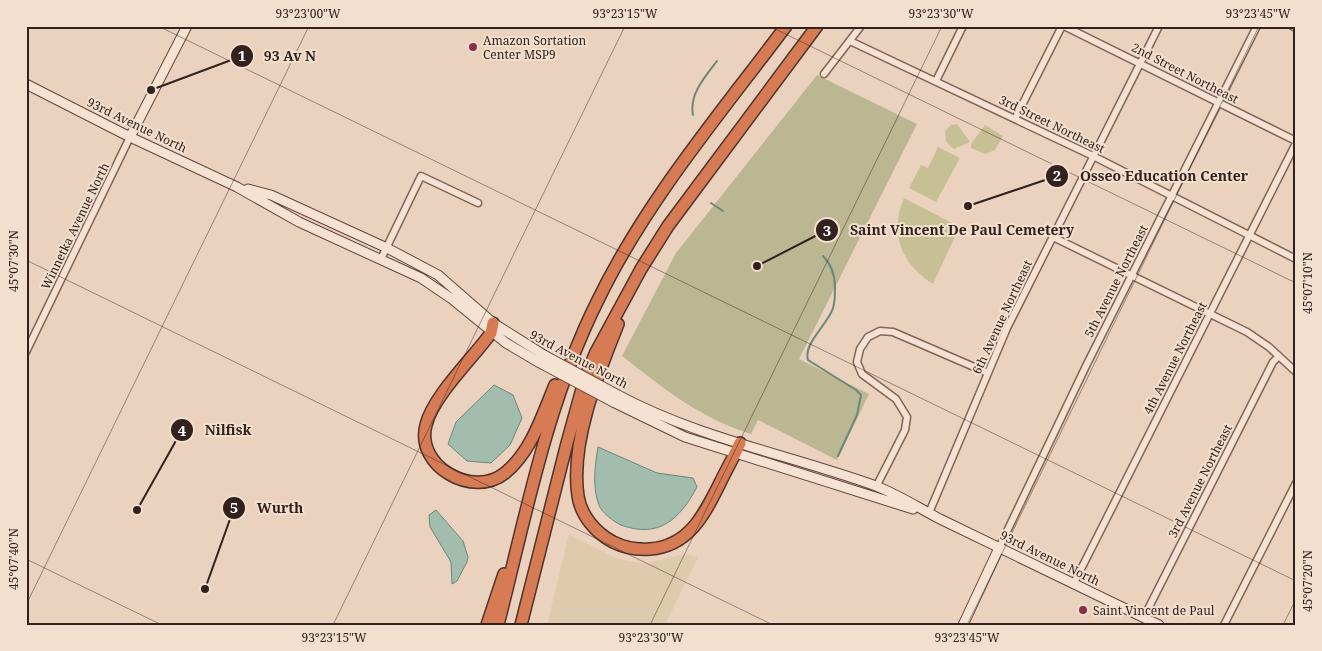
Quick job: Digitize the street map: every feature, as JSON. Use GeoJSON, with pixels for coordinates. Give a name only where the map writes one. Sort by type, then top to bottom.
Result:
{"type":"FeatureCollection","features":[{"type":"Feature","properties":{"kind":"highway"},"geometry":{"type":"LineString","coordinates":[[492,328],[429,414],[424,436],[434,461],[462,480],[477,483],[490,481],[503,475],[525,451],[559,376],[619,259],[647,214],[786,26]]}},
{"type":"Feature","properties":{"kind":"highway"},"geometry":{"type":"LineString","coordinates":[[521,625],[585,378],[596,352],[641,269],[668,226],[817,26]]}},
{"type":"Feature","properties":{"kind":"highway"},"geometry":{"type":"LineString","coordinates":[[641,269],[601,365],[578,449],[578,497],[582,511],[597,532],[620,546],[638,550],[656,549],[673,544],[697,525],[738,448]]}},
{"type":"Feature","properties":{"kind":"highway"},"geometry":{"type":"LineString","coordinates":[[498,625],[528,504],[558,397],[577,344]]}},
{"type":"Feature","properties":{"kind":"highway"},"geometry":{"type":"LineString","coordinates":[[487,625],[528,504]]}},
{"type":"Feature","properties":{"kind":"highway"},"geometry":{"type":"LineString","coordinates":[[526,625],[539,553]]}},
{"type":"Feature","properties":{"kind":"street"},"geometry":{"type":"LineString","coordinates":[[130,137],[186,26]]}},
{"type":"Feature","properties":{"kind":"street"},"geometry":{"type":"LineString","coordinates":[[824,74],[861,26]]}},
{"type":"Feature","properties":{"kind":"street"},"geometry":{"type":"LineString","coordinates":[[936,81],[963,26]]}},
{"type":"Feature","properties":{"kind":"street"},"geometry":{"type":"LineString","coordinates":[[1015,119],[1063,26]]}},
{"type":"Feature","properties":{"kind":"street","name":"2nd Street Northeast"},"geometry":{"type":"LineString","coordinates":[[1063,26],[1141,62],[1296,142]]}},
{"type":"Feature","properties":{"kind":"street","name":"6th Avenue Northeast"},"geometry":{"type":"LineString","coordinates":[[929,513],[1007,328],[1159,26]]}},
{"type":"Feature","properties":{"kind":"street","name":"5th Avenue Northeast"},"geometry":{"type":"LineString","coordinates":[[999,548],[1131,275],[1257,26]]}},
{"type":"Feature","properties":{"kind":"street"},"geometry":{"type":"LineString","coordinates":[[1292,26],[1296,28]]}},
{"type":"Feature","properties":{"kind":"street","name":"3rd Street Northeast"},"geometry":{"type":"LineString","coordinates":[[850,40],[1093,156],[1296,259]]}},
{"type":"Feature","properties":{"kind":"street","name":"93rd Avenue North"},"geometry":{"type":"LineString","coordinates":[[26,84],[130,137],[237,187],[299,222],[382,259],[435,287],[492,328],[542,359],[685,437],[738,448],[876,487],[920,506],[929,513]]}},
{"type":"Feature","properties":{"kind":"street","name":"Winnetka Avenue North"},"geometry":{"type":"LineString","coordinates":[[26,352],[130,137]]}},
{"type":"Feature","properties":{"kind":"street","name":"4th Avenue Northeast"},"geometry":{"type":"LineString","coordinates":[[1074,583],[1296,142]]}},
{"type":"Feature","properties":{"kind":"street"},"geometry":{"type":"LineString","coordinates":[[382,259],[421,176],[478,203]]}},
{"type":"Feature","properties":{"kind":"street","name":"93rd Avenue North"},"geometry":{"type":"LineString","coordinates":[[237,187],[271,196],[387,248],[438,275],[492,328]]}},
{"type":"Feature","properties":{"kind":"street"},"geometry":{"type":"LineString","coordinates":[[1053,237],[1259,339],[1296,372]]}},
{"type":"Feature","properties":{"kind":"street"},"geometry":{"type":"LineString","coordinates":[[876,487],[905,430],[907,417],[901,404],[866,379],[859,368],[858,355],[868,337],[880,331],[892,332],[988,373]]}},
{"type":"Feature","properties":{"kind":"street","name":"3rd Avenue Northeast"},"geometry":{"type":"LineString","coordinates":[[1144,617],[1272,362],[1278,356]]}},
{"type":"Feature","properties":{"kind":"street","name":"93rd Avenue North"},"geometry":{"type":"LineString","coordinates":[[738,448],[929,513],[1159,625]]}},
{"type":"Feature","properties":{"kind":"street"},"geometry":{"type":"LineString","coordinates":[[1224,625],[1296,483]]}},
{"type":"Feature","properties":{"kind":"street"},"geometry":{"type":"LineString","coordinates":[[963,625],[999,548]]}},
{"type":"Feature","properties":{"kind":"shaded area"},"geometry":{"type":"Polygon","coordinates":[[[817,75],[917,124],[799,359],[869,394],[837,460],[758,420],[751,434],[698,411],[622,356],[676,253],[817,75]]]}},
{"type":"Feature","properties":{"kind":"shaded area"},"geometry":{"type":"Polygon","coordinates":[[[957,124],[970,142],[954,149],[946,142],[945,131],[951,125],[957,124]]]}},
{"type":"Feature","properties":{"kind":"shaded area"},"geometry":{"type":"Polygon","coordinates":[[[985,125],[1003,136],[995,150],[985,154],[971,148],[971,144],[985,125]]]}},
{"type":"Feature","properties":{"kind":"shaded area"},"geometry":{"type":"Polygon","coordinates":[[[938,147],[960,158],[936,202],[909,188],[921,165],[928,168],[938,147]]]}},
{"type":"Feature","properties":{"kind":"shaded area"},"geometry":{"type":"Polygon","coordinates":[[[904,198],[956,225],[958,230],[933,284],[913,267],[901,246],[898,235],[898,223],[904,198]]]}},
{"type":"Feature","properties":{"kind":"shaded area"},"geometry":{"type":"Polygon","coordinates":[[[494,385],[513,395],[522,418],[510,445],[491,463],[467,461],[448,444],[456,422],[494,385]]]}},
{"type":"Feature","properties":{"kind":"shaded area"},"geometry":{"type":"Polygon","coordinates":[[[598,447],[657,473],[693,478],[697,487],[676,517],[657,528],[634,529],[621,525],[602,511],[599,505],[595,491],[598,447]]]}},
{"type":"Feature","properties":{"kind":"shaded area"},"geometry":{"type":"Polygon","coordinates":[[[436,510],[463,541],[468,557],[457,581],[452,584],[451,562],[430,527],[429,515],[436,510]]]}},
{"type":"Feature","properties":{"kind":"shaded area"},"geometry":{"type":"Polygon","coordinates":[[[569,534],[616,558],[633,562],[647,563],[684,554],[698,557],[665,625],[547,625],[569,534]]]}},
{"type":"Feature","properties":{"kind":"waterway"},"geometry":{"type":"LineString","coordinates":[[693,115],[693,100],[699,86],[717,61]]}},
{"type":"Feature","properties":{"kind":"waterway"},"geometry":{"type":"LineString","coordinates":[[711,203],[723,211]]}},
{"type":"Feature","properties":{"kind":"waterway"},"geometry":{"type":"LineString","coordinates":[[823,256],[829,263],[834,275],[834,303],[831,314],[809,347],[807,353],[808,360],[861,395],[857,415],[838,456]]}},
{"type":"Feature","properties":{"kind":"place","name":"Amazon Sortation Center MSP9"},"geometry":{"type":"Point","coordinates":[473,47]}},
{"type":"Feature","properties":{"kind":"place","name":"93 Av N"},"geometry":{"type":"Point","coordinates":[151,90]}},
{"type":"Feature","properties":{"kind":"place","name":"Osseo Education Center"},"geometry":{"type":"Point","coordinates":[968,206]}},
{"type":"Feature","properties":{"kind":"place","name":"Saint Vincent De Paul Cemetery"},"geometry":{"type":"Point","coordinates":[757,266]}},
{"type":"Feature","properties":{"kind":"place","name":"Nilfisk"},"geometry":{"type":"Point","coordinates":[137,510]}},
{"type":"Feature","properties":{"kind":"place","name":"Wurth"},"geometry":{"type":"Point","coordinates":[205,589]}},
{"type":"Feature","properties":{"kind":"place","name":"Saint Vincent de Paul"},"geometry":{"type":"Point","coordinates":[1083,610]}}]}
